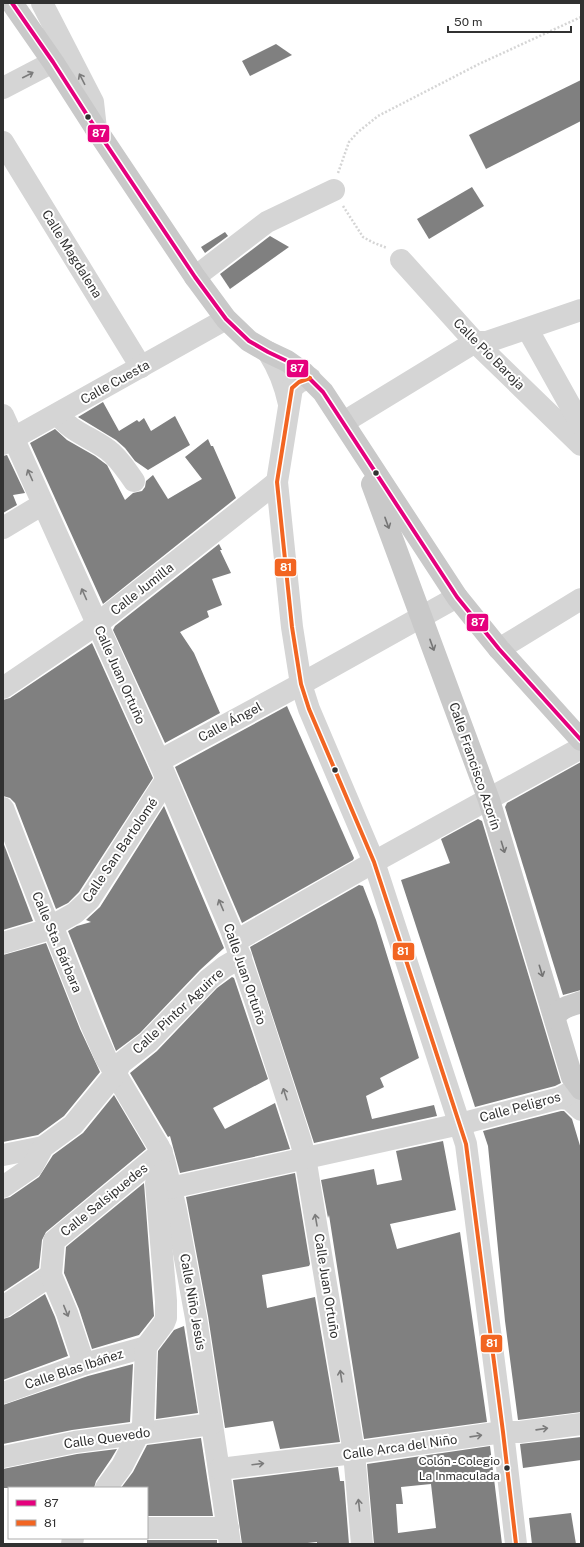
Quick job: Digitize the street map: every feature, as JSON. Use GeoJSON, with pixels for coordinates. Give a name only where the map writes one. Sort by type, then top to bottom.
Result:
{"type":"FeatureCollection","features":[{"type":"Feature","properties":{"kind":"main road"},"geometry":{"type":"LineString","coordinates":[[12,3],[53,62],[195,277],[226,319],[250,340],[268,352],[287,361],[310,378],[323,392],[457,597],[499,649],[581,740]]}},
{"type":"Feature","properties":{"kind":"main road","name":"Calle Francisco Azorín"},"geometry":{"type":"LineString","coordinates":[[359,447],[489,800],[572,1077],[579,1087]]}},
{"type":"Feature","properties":{"kind":"main road"},"geometry":{"type":"LineString","coordinates":[[555,1018],[556,1014],[563,1008],[581,1002]]}},
{"type":"Feature","properties":{"kind":"street"},"geometry":{"type":"LineString","coordinates":[[42,3],[93,102],[96,129]]}},
{"type":"Feature","properties":{"kind":"street"},"geometry":{"type":"LineString","coordinates":[[3,88],[53,62]]}},
{"type":"Feature","properties":{"kind":"street","name":"Calle Magdalena"},"geometry":{"type":"LineString","coordinates":[[3,142],[142,367]]}},
{"type":"Feature","properties":{"kind":"street"},"geometry":{"type":"LineString","coordinates":[[195,277],[267,222],[334,190]]}},
{"type":"Feature","properties":{"kind":"street","name":"Calle Pío Baroja"},"geometry":{"type":"LineString","coordinates":[[401,260],[475,342],[581,445]]}},
{"type":"Feature","properties":{"kind":"street"},"geometry":{"type":"LineString","coordinates":[[344,422],[475,342],[487,342],[528,330],[581,310]]}},
{"type":"Feature","properties":{"kind":"street","name":"Calle Cuesta"},"geometry":{"type":"LineString","coordinates":[[8,441],[226,319]]}},
{"type":"Feature","properties":{"kind":"street"},"geometry":{"type":"LineString","coordinates":[[528,330],[581,425]]}},
{"type":"Feature","properties":{"kind":"street"},"geometry":{"type":"LineString","coordinates":[[268,352],[278,368],[289,404]]}},
{"type":"Feature","properties":{"kind":"street"},"geometry":{"type":"LineString","coordinates":[[310,378],[299,382],[292,388],[277,482],[292,627],[301,684],[309,709],[374,862],[460,1124],[467,1152],[516,1544]]}},
{"type":"Feature","properties":{"kind":"street"},"geometry":{"type":"LineString","coordinates":[[58,414],[67,426],[117,457],[134,481]]}},
{"type":"Feature","properties":{"kind":"street","name":"Calle Juan Ortuño"},"geometry":{"type":"LineString","coordinates":[[3,415],[8,441],[43,504],[163,770],[238,949],[305,1158],[354,1453],[362,1544]]}},
{"type":"Feature","properties":{"kind":"street","name":"Calle Jumilla"},"geometry":{"type":"LineString","coordinates":[[3,688],[97,624],[277,482]]}},
{"type":"Feature","properties":{"kind":"street"},"geometry":{"type":"LineString","coordinates":[[3,528],[43,504]]}},
{"type":"Feature","properties":{"kind":"street","name":"Calle Ángel"},"geometry":{"type":"LineString","coordinates":[[163,770],[301,684],[457,597]]}},
{"type":"Feature","properties":{"kind":"street"},"geometry":{"type":"LineString","coordinates":[[499,649],[581,599]]}},
{"type":"Feature","properties":{"kind":"street","name":"Calle Pintor Aguirre"},"geometry":{"type":"LineString","coordinates":[[3,1187],[32,1167],[43,1147],[73,1125],[115,1074],[121,1063],[148,1042],[199,988],[224,967],[238,949],[374,862],[581,748]]}},
{"type":"Feature","properties":{"kind":"street","name":"Calle San Bartolomé"},"geometry":{"type":"LineString","coordinates":[[3,944],[43,931],[75,913],[89,900],[163,770]]}},
{"type":"Feature","properties":{"kind":"street","name":"Calle Sta. Bárbara"},"geometry":{"type":"LineString","coordinates":[[3,808],[45,916],[52,925],[91,1024],[115,1074]]}},
{"type":"Feature","properties":{"kind":"street","name":"Calle Niño Jesús"},"geometry":{"type":"LineString","coordinates":[[115,1074],[166,1169],[196,1318],[229,1536]]}},
{"type":"Feature","properties":{"kind":"street","name":"Calle Peligros"},"geometry":{"type":"LineString","coordinates":[[166,1169],[305,1158],[460,1124],[560,1098],[579,1087]]}},
{"type":"Feature","properties":{"kind":"street"},"geometry":{"type":"LineString","coordinates":[[560,1098],[569,1099],[581,1110]]}},
{"type":"Feature","properties":{"kind":"street"},"geometry":{"type":"LineString","coordinates":[[3,1154],[43,1147]]}},
{"type":"Feature","properties":{"kind":"street"},"geometry":{"type":"LineString","coordinates":[[107,1487],[122,1466],[143,1425],[146,1347],[166,1318],[166,1301],[156,1183],[166,1169]]}},
{"type":"Feature","properties":{"kind":"street","name":"Calle Salsipuedes"},"geometry":{"type":"LineString","coordinates":[[51,1275],[54,1241],[166,1169]]}},
{"type":"Feature","properties":{"kind":"street"},"geometry":{"type":"LineString","coordinates":[[3,1307],[51,1275],[67,1313],[84,1364]]}},
{"type":"Feature","properties":{"kind":"street","name":"Calle Blas Ibáñez"},"geometry":{"type":"LineString","coordinates":[[3,1393],[84,1364],[146,1347]]}},
{"type":"Feature","properties":{"kind":"street","name":"Calle Quevedo"},"geometry":{"type":"LineString","coordinates":[[3,1457],[75,1442],[212,1424]]}},
{"type":"Feature","properties":{"kind":"street","name":"Calle Arca del Niño"},"geometry":{"type":"LineString","coordinates":[[220,1469],[354,1453],[503,1432],[520,1432],[581,1424]]}},
{"type":"Feature","properties":{"kind":"street"},"geometry":{"type":"LineString","coordinates":[[148,1528],[229,1536]]}},
{"type":"Feature","properties":{"kind":"path"},"geometry":{"type":"LineString","coordinates":[[401,260],[386,247],[363,237],[334,190],[334,182],[349,142],[370,121],[479,64],[581,16]]}},
{"type":"Feature","properties":{"kind":"building"},"geometry":{"type":"Polygon","coordinates":[[[276,44],[292,55],[250,76],[242,61],[276,44]]]}},
{"type":"Feature","properties":{"kind":"building"},"geometry":{"type":"Polygon","coordinates":[[[581,80],[581,121],[486,169],[469,135],[581,80]]]}},
{"type":"Feature","properties":{"kind":"building"},"geometry":{"type":"Polygon","coordinates":[[[472,187],[484,206],[429,239],[417,219],[472,187]]]}},
{"type":"Feature","properties":{"kind":"building"},"geometry":{"type":"Polygon","coordinates":[[[225,232],[228,236],[205,253],[201,247],[225,232]]]}},
{"type":"Feature","properties":{"kind":"building"},"geometry":{"type":"Polygon","coordinates":[[[270,236],[289,247],[230,289],[220,274],[270,236]]]}},
{"type":"Feature","properties":{"kind":"building"},"geometry":{"type":"Polygon","coordinates":[[[103,402],[119,431],[137,420],[139,422],[144,418],[151,431],[175,416],[190,445],[148,470],[135,461],[125,448],[116,440],[78,417],[103,402]]]}},
{"type":"Feature","properties":{"kind":"building"},"geometry":{"type":"Polygon","coordinates":[[[55,429],[67,440],[95,456],[107,465],[125,500],[133,493],[142,491],[145,487],[146,481],[153,475],[168,499],[202,479],[185,457],[208,439],[211,446],[213,446],[236,498],[103,604],[30,443],[55,429]]]}},
{"type":"Feature","properties":{"kind":"building"},"geometry":{"type":"Polygon","coordinates":[[[7,455],[25,493],[13,495],[17,505],[3,513],[3,456],[7,455]]]}},
{"type":"Feature","properties":{"kind":"building"},"geometry":{"type":"Polygon","coordinates":[[[219,544],[222,550],[220,550],[231,573],[212,579],[222,605],[207,611],[209,617],[180,632],[194,653],[220,713],[165,743],[113,630],[115,626],[219,544]]]}},
{"type":"Feature","properties":{"kind":"building"},"geometry":{"type":"Polygon","coordinates":[[[92,643],[153,778],[79,892],[68,903],[56,909],[15,803],[10,798],[3,796],[3,700],[10,698],[92,643]]]}},
{"type":"Feature","properties":{"kind":"building"},"geometry":{"type":"Polygon","coordinates":[[[287,706],[354,858],[353,860],[242,923],[175,767],[287,706]]]}},
{"type":"Feature","properties":{"kind":"building"},"geometry":{"type":"Polygon","coordinates":[[[581,762],[581,990],[563,995],[505,807],[507,803],[581,762]]]}},
{"type":"Feature","properties":{"kind":"building"},"geometry":{"type":"Polygon","coordinates":[[[164,806],[224,948],[200,970],[140,1033],[116,1051],[68,931],[77,926],[91,922],[86,920],[100,907],[164,806]]]}},
{"type":"Feature","properties":{"kind":"building"},"geometry":{"type":"Polygon","coordinates":[[[478,819],[482,821],[561,1083],[555,1086],[475,1107],[401,880],[450,863],[441,839],[478,819]]]}},
{"type":"Feature","properties":{"kind":"building"},"geometry":{"type":"Polygon","coordinates":[[[3,842],[33,921],[3,930],[3,842]]]}},
{"type":"Feature","properties":{"kind":"building"},"geometry":{"type":"Polygon","coordinates":[[[359,885],[363,886],[376,920],[419,1058],[380,1078],[384,1087],[366,1096],[372,1119],[434,1105],[437,1116],[314,1143],[250,947],[359,885]]]}},
{"type":"Feature","properties":{"kind":"building"},"geometry":{"type":"Polygon","coordinates":[[[46,943],[80,1029],[100,1072],[64,1116],[38,1135],[3,1142],[3,955],[46,943]]]}},
{"type":"Feature","properties":{"kind":"building"},"geometry":{"type":"Polygon","coordinates":[[[232,977],[234,978],[268,1079],[213,1108],[225,1129],[275,1103],[290,1149],[180,1173],[170,1136],[168,1137],[130,1073],[157,1051],[217,988],[232,977]]]}},
{"type":"Feature","properties":{"kind":"building"},"geometry":{"type":"Polygon","coordinates":[[[114,1095],[146,1149],[46,1232],[42,1240],[39,1268],[3,1292],[3,1199],[10,1197],[39,1177],[53,1155],[83,1133],[114,1095]]]}},
{"type":"Feature","properties":{"kind":"building"},"geometry":{"type":"Polygon","coordinates":[[[564,1111],[572,1119],[581,1149],[581,1412],[518,1420],[505,1321],[488,1146],[483,1131],[564,1111]]]}},
{"type":"Feature","properties":{"kind":"building"},"geometry":{"type":"Polygon","coordinates":[[[443,1141],[456,1210],[390,1224],[397,1249],[460,1232],[487,1422],[364,1439],[329,1215],[328,1218],[321,1180],[374,1169],[377,1185],[402,1180],[396,1151],[443,1141]]]}},
{"type":"Feature","properties":{"kind":"building"},"geometry":{"type":"Polygon","coordinates":[[[295,1173],[310,1264],[309,1266],[262,1275],[267,1308],[315,1297],[340,1442],[280,1449],[273,1421],[225,1428],[208,1316],[186,1197],[295,1173]]]}},
{"type":"Feature","properties":{"kind":"building"},"geometry":{"type":"Polygon","coordinates":[[[144,1183],[154,1316],[139,1335],[92,1349],[79,1309],[64,1273],[66,1247],[144,1183]]]}},
{"type":"Feature","properties":{"kind":"building"},"geometry":{"type":"Polygon","coordinates":[[[45,1294],[55,1317],[68,1356],[3,1380],[3,1319],[10,1317],[45,1294]]]}},
{"type":"Feature","properties":{"kind":"building"},"geometry":{"type":"Polygon","coordinates":[[[184,1326],[198,1413],[156,1419],[158,1351],[174,1330],[184,1326]]]}},
{"type":"Feature","properties":{"kind":"building"},"geometry":{"type":"Polygon","coordinates":[[[133,1364],[130,1422],[72,1430],[3,1444],[3,1405],[88,1376],[133,1364]]]}},
{"type":"Feature","properties":{"kind":"building"},"geometry":{"type":"Polygon","coordinates":[[[581,1437],[581,1460],[523,1468],[520,1444],[581,1437]]]}},
{"type":"Feature","properties":{"kind":"building"},"geometry":{"type":"Polygon","coordinates":[[[201,1438],[213,1516],[148,1516],[148,1487],[122,1487],[133,1472],[147,1445],[201,1438]]]}},
{"type":"Feature","properties":{"kind":"building"},"geometry":{"type":"Polygon","coordinates":[[[490,1446],[502,1544],[374,1544],[367,1464],[490,1446]],[[431,1484],[401,1487],[403,1504],[396,1504],[398,1533],[436,1528],[431,1484]]]}},
{"type":"Feature","properties":{"kind":"building"},"geometry":{"type":"Polygon","coordinates":[[[117,1449],[96,1481],[94,1487],[3,1488],[3,1469],[77,1454],[117,1449]]]}},
{"type":"Feature","properties":{"kind":"building"},"geometry":{"type":"Polygon","coordinates":[[[338,1467],[340,1481],[344,1481],[349,1544],[317,1544],[317,1542],[298,1544],[242,1544],[233,1480],[338,1467]]]}},
{"type":"Feature","properties":{"kind":"building"},"geometry":{"type":"Polygon","coordinates":[[[571,1513],[576,1544],[532,1544],[529,1518],[571,1513]]]}},
{"type":"Feature","properties":{"kind":"building"},"geometry":{"type":"Polygon","coordinates":[[[147,1540],[217,1540],[217,1544],[147,1544],[147,1540]]]}},
{"type":"Feature","properties":{"kind":"transit line","name":"87"},"geometry":{"type":"LineString","coordinates":[[12,3],[53,62],[195,277],[226,319],[249,341],[287,361],[304,373],[323,392],[457,597],[499,649],[581,740]]}},
{"type":"Feature","properties":{"kind":"transit line","name":"81"},"geometry":{"type":"LineString","coordinates":[[310,378],[299,382],[292,388],[277,482],[292,627],[301,684],[309,709],[374,862],[466,1144],[516,1544]]}},
{"type":"Feature","properties":{"kind":"place","name":"Colón - Colegio La Inmaculada"},"geometry":{"type":"Point","coordinates":[507,1468]}}]}
